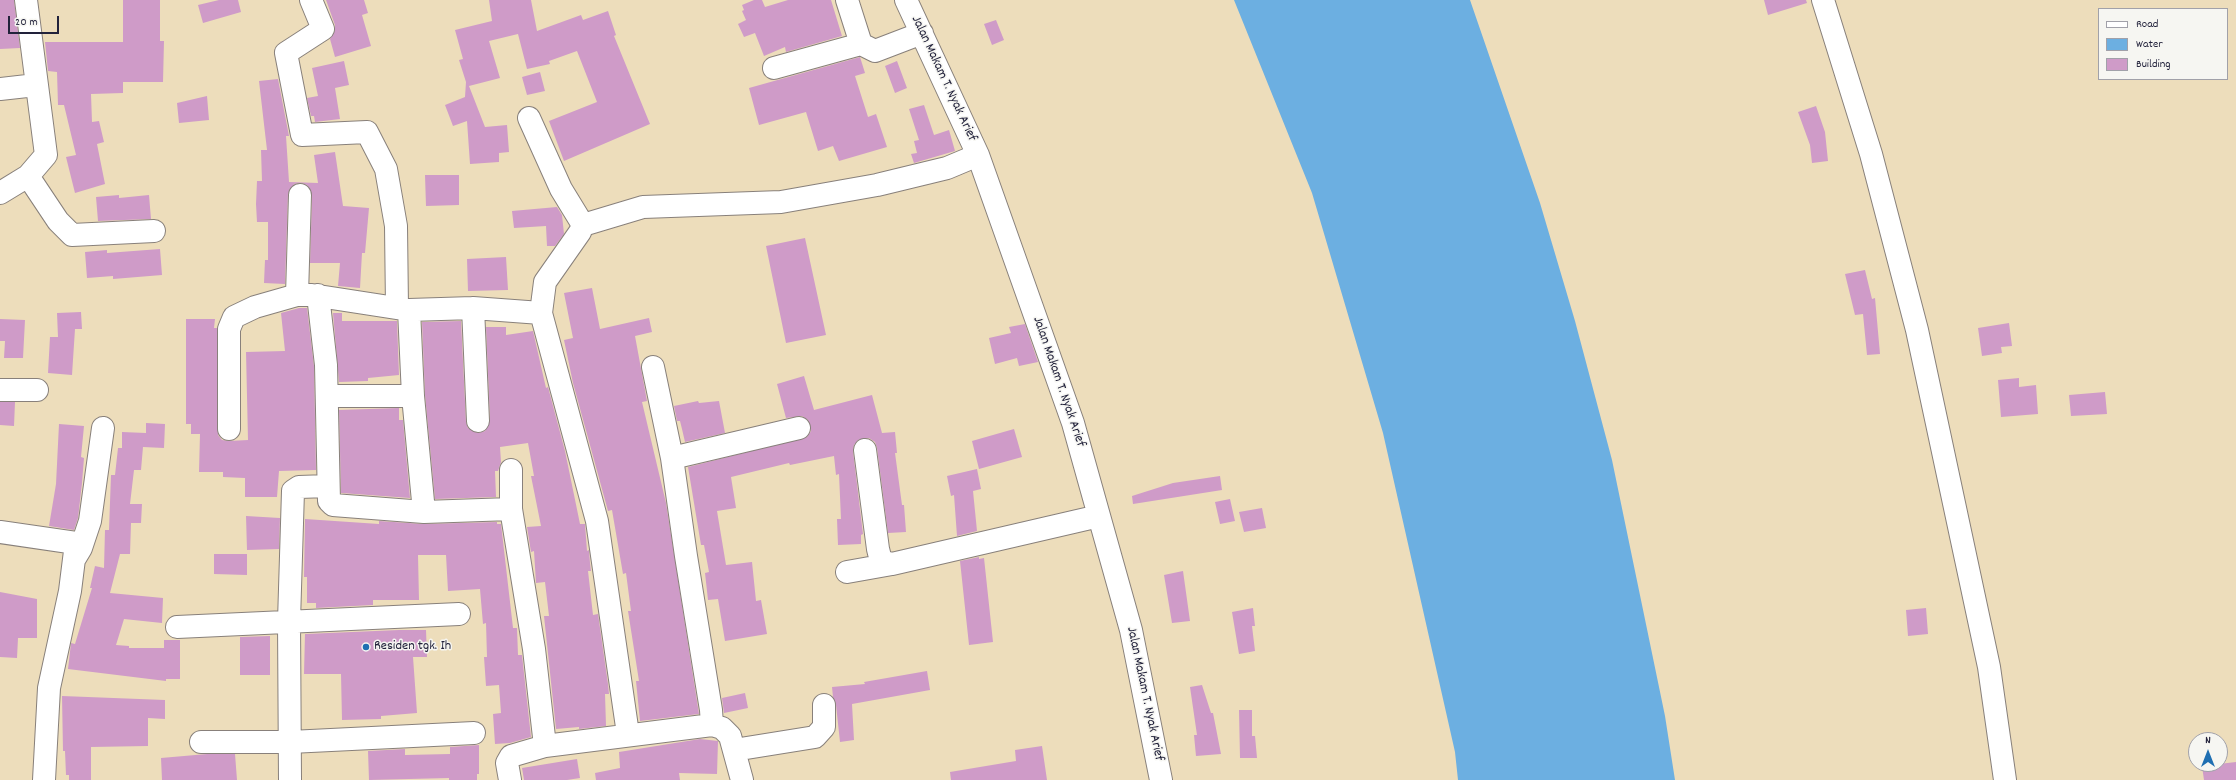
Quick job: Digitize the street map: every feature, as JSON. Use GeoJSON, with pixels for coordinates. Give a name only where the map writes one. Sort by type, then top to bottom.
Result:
{"type":"FeatureCollection","features":[{"type":"Feature","properties":{"kind":"street"},"geometry":{"type":"LineString","coordinates":[[0,193],[28,176],[46,156],[26,0]]}},
{"type":"Feature","properties":{"kind":"street"},"geometry":{"type":"LineString","coordinates":[[311,0],[323,29],[286,53],[302,135],[367,132],[386,169],[396,226],[424,512]]}},
{"type":"Feature","properties":{"kind":"street"},"geometry":{"type":"LineString","coordinates":[[847,0],[861,44]]}},
{"type":"Feature","properties":{"kind":"street","name":"Jalan Makam T. Nyak Arief"},"geometry":{"type":"LineString","coordinates":[[906,0],[978,155],[1073,423],[1132,630],[1161,780]]}},
{"type":"Feature","properties":{"kind":"street"},"geometry":{"type":"LineString","coordinates":[[1823,0],[1871,154],[1917,330],[1989,667],[2004,780]]}},
{"type":"Feature","properties":{"kind":"street"},"geometry":{"type":"LineString","coordinates":[[774,68],[861,44],[874,51],[922,34]]}},
{"type":"Feature","properties":{"kind":"street"},"geometry":{"type":"LineString","coordinates":[[0,89],[36,85]]}},
{"type":"Feature","properties":{"kind":"street"},"geometry":{"type":"LineString","coordinates":[[529,118],[560,189],[583,225]]}},
{"type":"Feature","properties":{"kind":"street"},"geometry":{"type":"LineString","coordinates":[[628,734],[597,521],[541,313],[545,282],[580,232],[583,225],[642,207],[781,202],[877,185],[947,168],[978,155]]}},
{"type":"Feature","properties":{"kind":"street"},"geometry":{"type":"LineString","coordinates":[[28,176],[58,221],[72,235],[154,231]]}},
{"type":"Feature","properties":{"kind":"street"},"geometry":{"type":"LineString","coordinates":[[296,295],[300,195]]}},
{"type":"Feature","properties":{"kind":"street"},"geometry":{"type":"LineString","coordinates":[[229,430],[229,329],[234,317],[254,307],[296,295],[318,295],[403,309],[473,308],[541,313]]}},
{"type":"Feature","properties":{"kind":"street"},"geometry":{"type":"LineString","coordinates":[[318,295],[327,396],[328,486],[329,501],[332,505],[424,512],[512,509]]}},
{"type":"Feature","properties":{"kind":"street"},"geometry":{"type":"LineString","coordinates":[[473,308],[478,421]]}},
{"type":"Feature","properties":{"kind":"street"},"geometry":{"type":"LineString","coordinates":[[653,367],[672,458],[711,710],[712,725]]}},
{"type":"Feature","properties":{"kind":"street"},"geometry":{"type":"LineString","coordinates":[[0,390],[37,390]]}},
{"type":"Feature","properties":{"kind":"street"},"geometry":{"type":"LineString","coordinates":[[327,396],[413,396]]}},
{"type":"Feature","properties":{"kind":"street"},"geometry":{"type":"LineString","coordinates":[[75,558],[81,548],[90,521],[103,428]]}},
{"type":"Feature","properties":{"kind":"street"},"geometry":{"type":"LineString","coordinates":[[672,458],[798,428]]}},
{"type":"Feature","properties":{"kind":"street"},"geometry":{"type":"LineString","coordinates":[[865,450],[878,549],[880,557],[884,562],[892,564]]}},
{"type":"Feature","properties":{"kind":"street"},"geometry":{"type":"LineString","coordinates":[[511,470],[512,509],[534,649],[545,746]]}},
{"type":"Feature","properties":{"kind":"street"},"geometry":{"type":"LineString","coordinates":[[290,780],[289,621],[292,492],[299,487],[328,486]]}},
{"type":"Feature","properties":{"kind":"street"},"geometry":{"type":"LineString","coordinates":[[847,572],[892,564],[1099,516]]}},
{"type":"Feature","properties":{"kind":"street"},"geometry":{"type":"LineString","coordinates":[[0,532],[76,543],[70,591],[49,688],[44,780]]}},
{"type":"Feature","properties":{"kind":"street"},"geometry":{"type":"LineString","coordinates":[[177,627],[459,614]]}},
{"type":"Feature","properties":{"kind":"street"},"geometry":{"type":"LineString","coordinates":[[734,750],[815,737],[824,727],[824,705]]}},
{"type":"Feature","properties":{"kind":"street"},"geometry":{"type":"LineString","coordinates":[[510,780],[507,763],[511,756],[545,746],[628,734],[712,725],[726,731],[730,736],[742,780]]}},
{"type":"Feature","properties":{"kind":"street"},"geometry":{"type":"LineString","coordinates":[[202,742],[290,742],[474,733]]}},
{"type":"Feature","properties":{"kind":"water"},"geometry":{"type":"Polygon","coordinates":[[[1234,0],[1470,0],[1540,203],[1575,321],[1612,460],[1665,716],[1675,780],[1458,780],[1455,752],[1383,433],[1312,193],[1234,0]]]}},
{"type":"Feature","properties":{"kind":"building"},"geometry":{"type":"Polygon","coordinates":[[[0,0],[14,0],[20,48],[0,49],[0,0]]]}},
{"type":"Feature","properties":{"kind":"building"},"geometry":{"type":"Polygon","coordinates":[[[123,0],[160,0],[160,41],[164,41],[163,82],[123,82],[123,93],[91,94],[92,122],[99,121],[104,142],[97,144],[105,184],[75,193],[66,157],[76,155],[64,105],[58,105],[57,72],[48,71],[45,42],[123,42],[123,0]]]}},
{"type":"Feature","properties":{"kind":"building"},"geometry":{"type":"Polygon","coordinates":[[[219,0],[238,0],[241,12],[203,23],[198,5],[219,0]]]}},
{"type":"Feature","properties":{"kind":"building"},"geometry":{"type":"Polygon","coordinates":[[[326,0],[364,0],[368,13],[362,15],[371,46],[335,57],[330,39],[335,30],[335,25],[326,0]]]}},
{"type":"Feature","properties":{"kind":"building"},"geometry":{"type":"Polygon","coordinates":[[[489,0],[531,0],[537,31],[581,15],[583,20],[608,11],[616,35],[614,36],[650,124],[564,161],[549,121],[597,102],[577,51],[549,61],[550,64],[527,69],[518,34],[489,41],[500,78],[469,86],[485,127],[507,125],[509,152],[499,153],[499,162],[470,164],[467,121],[453,126],[445,105],[465,97],[466,82],[459,60],[463,59],[455,30],[492,21],[489,0]]]}},
{"type":"Feature","properties":{"kind":"building"},"geometry":{"type":"Polygon","coordinates":[[[754,0],[762,0],[765,7],[788,0],[831,0],[842,36],[786,52],[785,47],[764,56],[755,33],[744,37],[738,24],[746,20],[742,11],[744,10],[742,5],[754,0]]]}},
{"type":"Feature","properties":{"kind":"building"},"geometry":{"type":"Polygon","coordinates":[[[1764,0],[1806,0],[1807,3],[1768,15],[1764,0]]]}},
{"type":"Feature","properties":{"kind":"building"},"geometry":{"type":"Polygon","coordinates":[[[996,20],[1004,40],[992,45],[984,24],[996,20]]]}},
{"type":"Feature","properties":{"kind":"building"},"geometry":{"type":"Polygon","coordinates":[[[860,57],[865,73],[855,76],[868,117],[876,114],[887,147],[839,161],[833,146],[818,151],[806,112],[759,125],[749,88],[860,57]]]}},
{"type":"Feature","properties":{"kind":"building"},"geometry":{"type":"Polygon","coordinates":[[[344,61],[349,85],[335,88],[340,119],[315,122],[314,116],[311,116],[307,98],[318,96],[312,68],[344,61]]]}},
{"type":"Feature","properties":{"kind":"building"},"geometry":{"type":"Polygon","coordinates":[[[897,61],[907,88],[895,93],[885,66],[897,61]]]}},
{"type":"Feature","properties":{"kind":"building"},"geometry":{"type":"Polygon","coordinates":[[[540,72],[545,91],[527,95],[522,77],[540,72]]]}},
{"type":"Feature","properties":{"kind":"building"},"geometry":{"type":"Polygon","coordinates":[[[278,79],[289,136],[286,136],[289,182],[318,183],[314,155],[335,152],[343,206],[369,208],[365,253],[362,253],[360,288],[338,286],[340,263],[310,263],[312,195],[307,185],[301,183],[294,184],[288,194],[285,284],[264,283],[265,260],[268,260],[268,222],[257,222],[256,204],[257,181],[262,181],[261,150],[267,150],[259,81],[278,79]]]}},
{"type":"Feature","properties":{"kind":"building"},"geometry":{"type":"Polygon","coordinates":[[[207,96],[209,120],[179,123],[177,103],[207,96]]]}},
{"type":"Feature","properties":{"kind":"building"},"geometry":{"type":"Polygon","coordinates":[[[924,105],[934,135],[949,130],[955,151],[914,163],[911,154],[917,153],[914,141],[919,140],[909,109],[924,105]]]}},
{"type":"Feature","properties":{"kind":"building"},"geometry":{"type":"Polygon","coordinates":[[[1816,106],[1825,132],[1828,161],[1812,163],[1810,145],[1798,112],[1816,106]]]}},
{"type":"Feature","properties":{"kind":"building"},"geometry":{"type":"Polygon","coordinates":[[[425,175],[459,175],[459,205],[426,206],[425,175]]]}},
{"type":"Feature","properties":{"kind":"building"},"geometry":{"type":"Polygon","coordinates":[[[119,195],[119,198],[149,195],[151,219],[98,221],[96,197],[119,195]]]}},
{"type":"Feature","properties":{"kind":"building"},"geometry":{"type":"Polygon","coordinates":[[[557,207],[562,215],[564,234],[555,246],[547,246],[546,226],[514,228],[512,211],[557,207]]]}},
{"type":"Feature","properties":{"kind":"building"},"geometry":{"type":"Polygon","coordinates":[[[805,238],[826,335],[786,343],[766,246],[805,238]]]}},
{"type":"Feature","properties":{"kind":"building"},"geometry":{"type":"Polygon","coordinates":[[[160,249],[162,275],[113,279],[113,276],[87,278],[85,252],[107,250],[107,253],[160,249]]]}},
{"type":"Feature","properties":{"kind":"building"},"geometry":{"type":"Polygon","coordinates":[[[506,257],[508,290],[468,291],[467,259],[506,257]]]}},
{"type":"Feature","properties":{"kind":"building"},"geometry":{"type":"Polygon","coordinates":[[[1865,270],[1872,299],[1875,298],[1880,354],[1867,355],[1863,314],[1855,315],[1845,274],[1865,270]]]}},
{"type":"Feature","properties":{"kind":"building"},"geometry":{"type":"Polygon","coordinates":[[[592,288],[600,329],[649,318],[652,332],[635,336],[647,401],[642,402],[666,503],[699,714],[640,721],[636,681],[639,681],[628,611],[631,611],[626,573],[623,574],[612,510],[608,511],[573,383],[564,340],[573,338],[564,293],[592,288]]]}},
{"type":"Feature","properties":{"kind":"building"},"geometry":{"type":"Polygon","coordinates":[[[299,308],[307,308],[314,366],[316,470],[279,471],[277,497],[245,497],[245,478],[223,477],[223,472],[199,472],[200,434],[191,434],[191,424],[186,424],[186,319],[215,319],[214,328],[217,328],[218,435],[222,440],[248,440],[246,352],[285,351],[281,313],[299,308]]]}},
{"type":"Feature","properties":{"kind":"building"},"geometry":{"type":"Polygon","coordinates":[[[81,312],[82,329],[75,329],[72,375],[48,373],[50,337],[58,337],[57,313],[81,312]]]}},
{"type":"Feature","properties":{"kind":"building"},"geometry":{"type":"Polygon","coordinates":[[[333,313],[342,313],[342,321],[397,321],[399,375],[368,378],[368,381],[339,382],[333,313]]]}},
{"type":"Feature","properties":{"kind":"building"},"geometry":{"type":"Polygon","coordinates":[[[0,319],[25,320],[23,358],[4,358],[5,341],[0,341],[0,319]]]}},
{"type":"Feature","properties":{"kind":"building"},"geometry":{"type":"Polygon","coordinates":[[[461,321],[466,422],[468,428],[478,433],[485,431],[490,420],[486,327],[506,327],[506,335],[533,331],[546,388],[548,387],[565,451],[580,524],[585,524],[587,551],[589,550],[591,571],[588,571],[593,615],[598,614],[608,684],[609,694],[605,694],[606,726],[579,729],[579,727],[556,729],[544,616],[549,616],[545,582],[536,583],[534,551],[531,552],[527,527],[541,526],[531,476],[534,476],[528,443],[500,447],[501,462],[498,471],[495,471],[496,497],[435,499],[425,395],[422,322],[461,321]]]}},
{"type":"Feature","properties":{"kind":"building"},"geometry":{"type":"Polygon","coordinates":[[[2009,323],[2012,346],[2001,347],[2002,353],[1982,356],[1978,328],[2009,323]]]}},
{"type":"Feature","properties":{"kind":"building"},"geometry":{"type":"Polygon","coordinates":[[[1025,324],[1038,362],[1019,366],[1017,358],[995,364],[989,338],[1011,333],[1009,327],[1025,324]]]}},
{"type":"Feature","properties":{"kind":"building"},"geometry":{"type":"Polygon","coordinates":[[[804,376],[814,410],[872,395],[882,433],[895,432],[897,453],[895,453],[902,505],[904,505],[906,532],[888,533],[877,448],[875,442],[869,438],[858,440],[854,445],[853,451],[863,534],[861,535],[861,544],[838,545],[837,519],[841,519],[839,474],[836,475],[834,456],[790,465],[789,463],[731,477],[736,508],[717,511],[726,565],[752,562],[756,601],[761,600],[767,634],[725,641],[718,599],[708,600],[705,573],[709,572],[704,545],[701,545],[688,467],[807,437],[811,431],[808,420],[802,416],[786,418],[777,384],[804,376]]]}},
{"type":"Feature","properties":{"kind":"building"},"geometry":{"type":"Polygon","coordinates":[[[2019,378],[2019,387],[2036,385],[2038,414],[2001,417],[1998,380],[2019,378]]]}},
{"type":"Feature","properties":{"kind":"building"},"geometry":{"type":"Polygon","coordinates":[[[2105,392],[2107,414],[2071,416],[2069,395],[2105,392]]]}},
{"type":"Feature","properties":{"kind":"building"},"geometry":{"type":"Polygon","coordinates":[[[698,401],[699,403],[719,401],[725,433],[685,442],[680,421],[677,421],[674,406],[698,401]]]}},
{"type":"Feature","properties":{"kind":"building"},"geometry":{"type":"Polygon","coordinates":[[[0,402],[15,402],[14,426],[0,425],[0,402]]]}},
{"type":"Feature","properties":{"kind":"building"},"geometry":{"type":"Polygon","coordinates":[[[399,408],[399,420],[403,420],[410,498],[341,493],[339,410],[399,408]]]}},
{"type":"Feature","properties":{"kind":"building"},"geometry":{"type":"Polygon","coordinates":[[[146,423],[165,424],[164,448],[143,447],[141,470],[134,470],[130,504],[142,504],[141,523],[131,523],[130,554],[120,554],[110,593],[163,598],[162,623],[124,619],[116,645],[129,646],[129,648],[164,648],[164,640],[180,640],[180,679],[166,679],[166,681],[68,669],[71,643],[75,644],[92,588],[90,588],[95,566],[104,568],[105,530],[109,530],[111,475],[115,475],[118,448],[122,448],[122,432],[146,433],[146,423]]]}},
{"type":"Feature","properties":{"kind":"building"},"geometry":{"type":"Polygon","coordinates":[[[59,424],[84,426],[81,457],[84,458],[82,483],[78,518],[74,530],[49,526],[56,484],[59,424]]]}},
{"type":"Feature","properties":{"kind":"building"},"geometry":{"type":"Polygon","coordinates":[[[1014,429],[1022,457],[979,469],[972,441],[1014,429]]]}},
{"type":"Feature","properties":{"kind":"building"},"geometry":{"type":"Polygon","coordinates":[[[977,469],[981,489],[973,491],[977,531],[957,536],[954,495],[951,496],[947,476],[977,469]]]}},
{"type":"Feature","properties":{"kind":"building"},"geometry":{"type":"Polygon","coordinates":[[[1220,476],[1222,490],[1133,504],[1132,496],[1173,483],[1220,476]]]}},
{"type":"Feature","properties":{"kind":"building"},"geometry":{"type":"Polygon","coordinates":[[[1230,499],[1235,521],[1220,524],[1215,502],[1230,499]]]}},
{"type":"Feature","properties":{"kind":"building"},"geometry":{"type":"Polygon","coordinates":[[[1262,508],[1266,528],[1244,532],[1239,512],[1262,508]]]}},
{"type":"Feature","properties":{"kind":"building"},"geometry":{"type":"Polygon","coordinates":[[[246,516],[280,518],[279,549],[247,550],[246,516]]]}},
{"type":"Feature","properties":{"kind":"building"},"geometry":{"type":"Polygon","coordinates":[[[305,519],[379,524],[379,521],[423,524],[497,522],[497,524],[501,524],[513,628],[517,628],[518,655],[522,655],[531,737],[510,743],[495,744],[493,714],[501,713],[499,685],[486,686],[484,657],[487,657],[486,623],[483,624],[480,589],[448,591],[446,555],[418,555],[419,600],[373,600],[373,605],[316,608],[316,603],[307,603],[307,577],[304,577],[305,519]]]}},
{"type":"Feature","properties":{"kind":"building"},"geometry":{"type":"Polygon","coordinates":[[[214,554],[247,554],[247,575],[214,574],[214,554]]]}},
{"type":"Feature","properties":{"kind":"building"},"geometry":{"type":"Polygon","coordinates":[[[979,557],[979,559],[984,558],[993,642],[969,645],[960,561],[979,557]]]}},
{"type":"Feature","properties":{"kind":"building"},"geometry":{"type":"Polygon","coordinates":[[[1183,571],[1190,621],[1172,623],[1164,575],[1183,571]]]}},
{"type":"Feature","properties":{"kind":"building"},"geometry":{"type":"Polygon","coordinates":[[[0,592],[37,599],[37,638],[18,638],[17,658],[0,657],[0,592]]]}},
{"type":"Feature","properties":{"kind":"building"},"geometry":{"type":"Polygon","coordinates":[[[1253,608],[1255,626],[1252,626],[1255,651],[1239,654],[1232,612],[1253,608]]]}},
{"type":"Feature","properties":{"kind":"building"},"geometry":{"type":"Polygon","coordinates":[[[1926,608],[1928,634],[1908,636],[1906,610],[1926,608]]]}},
{"type":"Feature","properties":{"kind":"building"},"geometry":{"type":"Polygon","coordinates":[[[426,630],[427,657],[413,657],[417,713],[381,716],[381,719],[342,720],[341,674],[304,674],[305,634],[426,630]]]}},
{"type":"Feature","properties":{"kind":"building"},"geometry":{"type":"Polygon","coordinates":[[[270,636],[270,675],[240,675],[240,637],[270,636]]]}},
{"type":"Feature","properties":{"kind":"building"},"geometry":{"type":"Polygon","coordinates":[[[927,671],[930,690],[852,704],[854,740],[840,742],[836,705],[832,687],[865,684],[864,682],[927,671]]]}},
{"type":"Feature","properties":{"kind":"building"},"geometry":{"type":"Polygon","coordinates":[[[1202,685],[1211,713],[1213,713],[1221,754],[1196,756],[1194,735],[1197,735],[1190,687],[1202,685]]]}},
{"type":"Feature","properties":{"kind":"building"},"geometry":{"type":"Polygon","coordinates":[[[745,693],[748,708],[724,713],[722,698],[745,693]]]}},
{"type":"Feature","properties":{"kind":"building"},"geometry":{"type":"Polygon","coordinates":[[[62,696],[165,700],[165,719],[148,718],[148,746],[91,747],[91,780],[69,780],[69,775],[66,775],[65,751],[63,751],[62,696]]]}},
{"type":"Feature","properties":{"kind":"building"},"geometry":{"type":"Polygon","coordinates":[[[1239,710],[1252,710],[1252,736],[1255,736],[1257,758],[1240,758],[1239,710]]]}},
{"type":"Feature","properties":{"kind":"building"},"geometry":{"type":"Polygon","coordinates":[[[700,739],[718,741],[717,774],[679,773],[680,780],[596,780],[595,773],[620,768],[619,752],[700,739]]]}},
{"type":"Feature","properties":{"kind":"building"},"geometry":{"type":"Polygon","coordinates":[[[479,745],[479,774],[477,774],[477,780],[449,780],[449,778],[369,780],[368,751],[405,749],[405,755],[450,754],[450,747],[479,745]]]}},
{"type":"Feature","properties":{"kind":"building"},"geometry":{"type":"Polygon","coordinates":[[[1042,746],[1047,780],[951,780],[950,772],[1016,761],[1015,750],[1042,746]]]}},
{"type":"Feature","properties":{"kind":"building"},"geometry":{"type":"Polygon","coordinates":[[[207,754],[235,754],[237,780],[162,780],[161,758],[207,754]]]}},
{"type":"Feature","properties":{"kind":"building"},"geometry":{"type":"Polygon","coordinates":[[[577,759],[580,778],[567,780],[524,780],[522,768],[577,759]]]}},
{"type":"Feature","properties":{"kind":"building"},"geometry":{"type":"Polygon","coordinates":[[[2236,762],[2236,780],[2204,780],[2203,772],[2228,772],[2228,763],[2236,762]]]}},
{"type":"Feature","properties":{"kind":"place","name":"Residen tgk. Ih"},"geometry":{"type":"Point","coordinates":[366,647]}}]}
